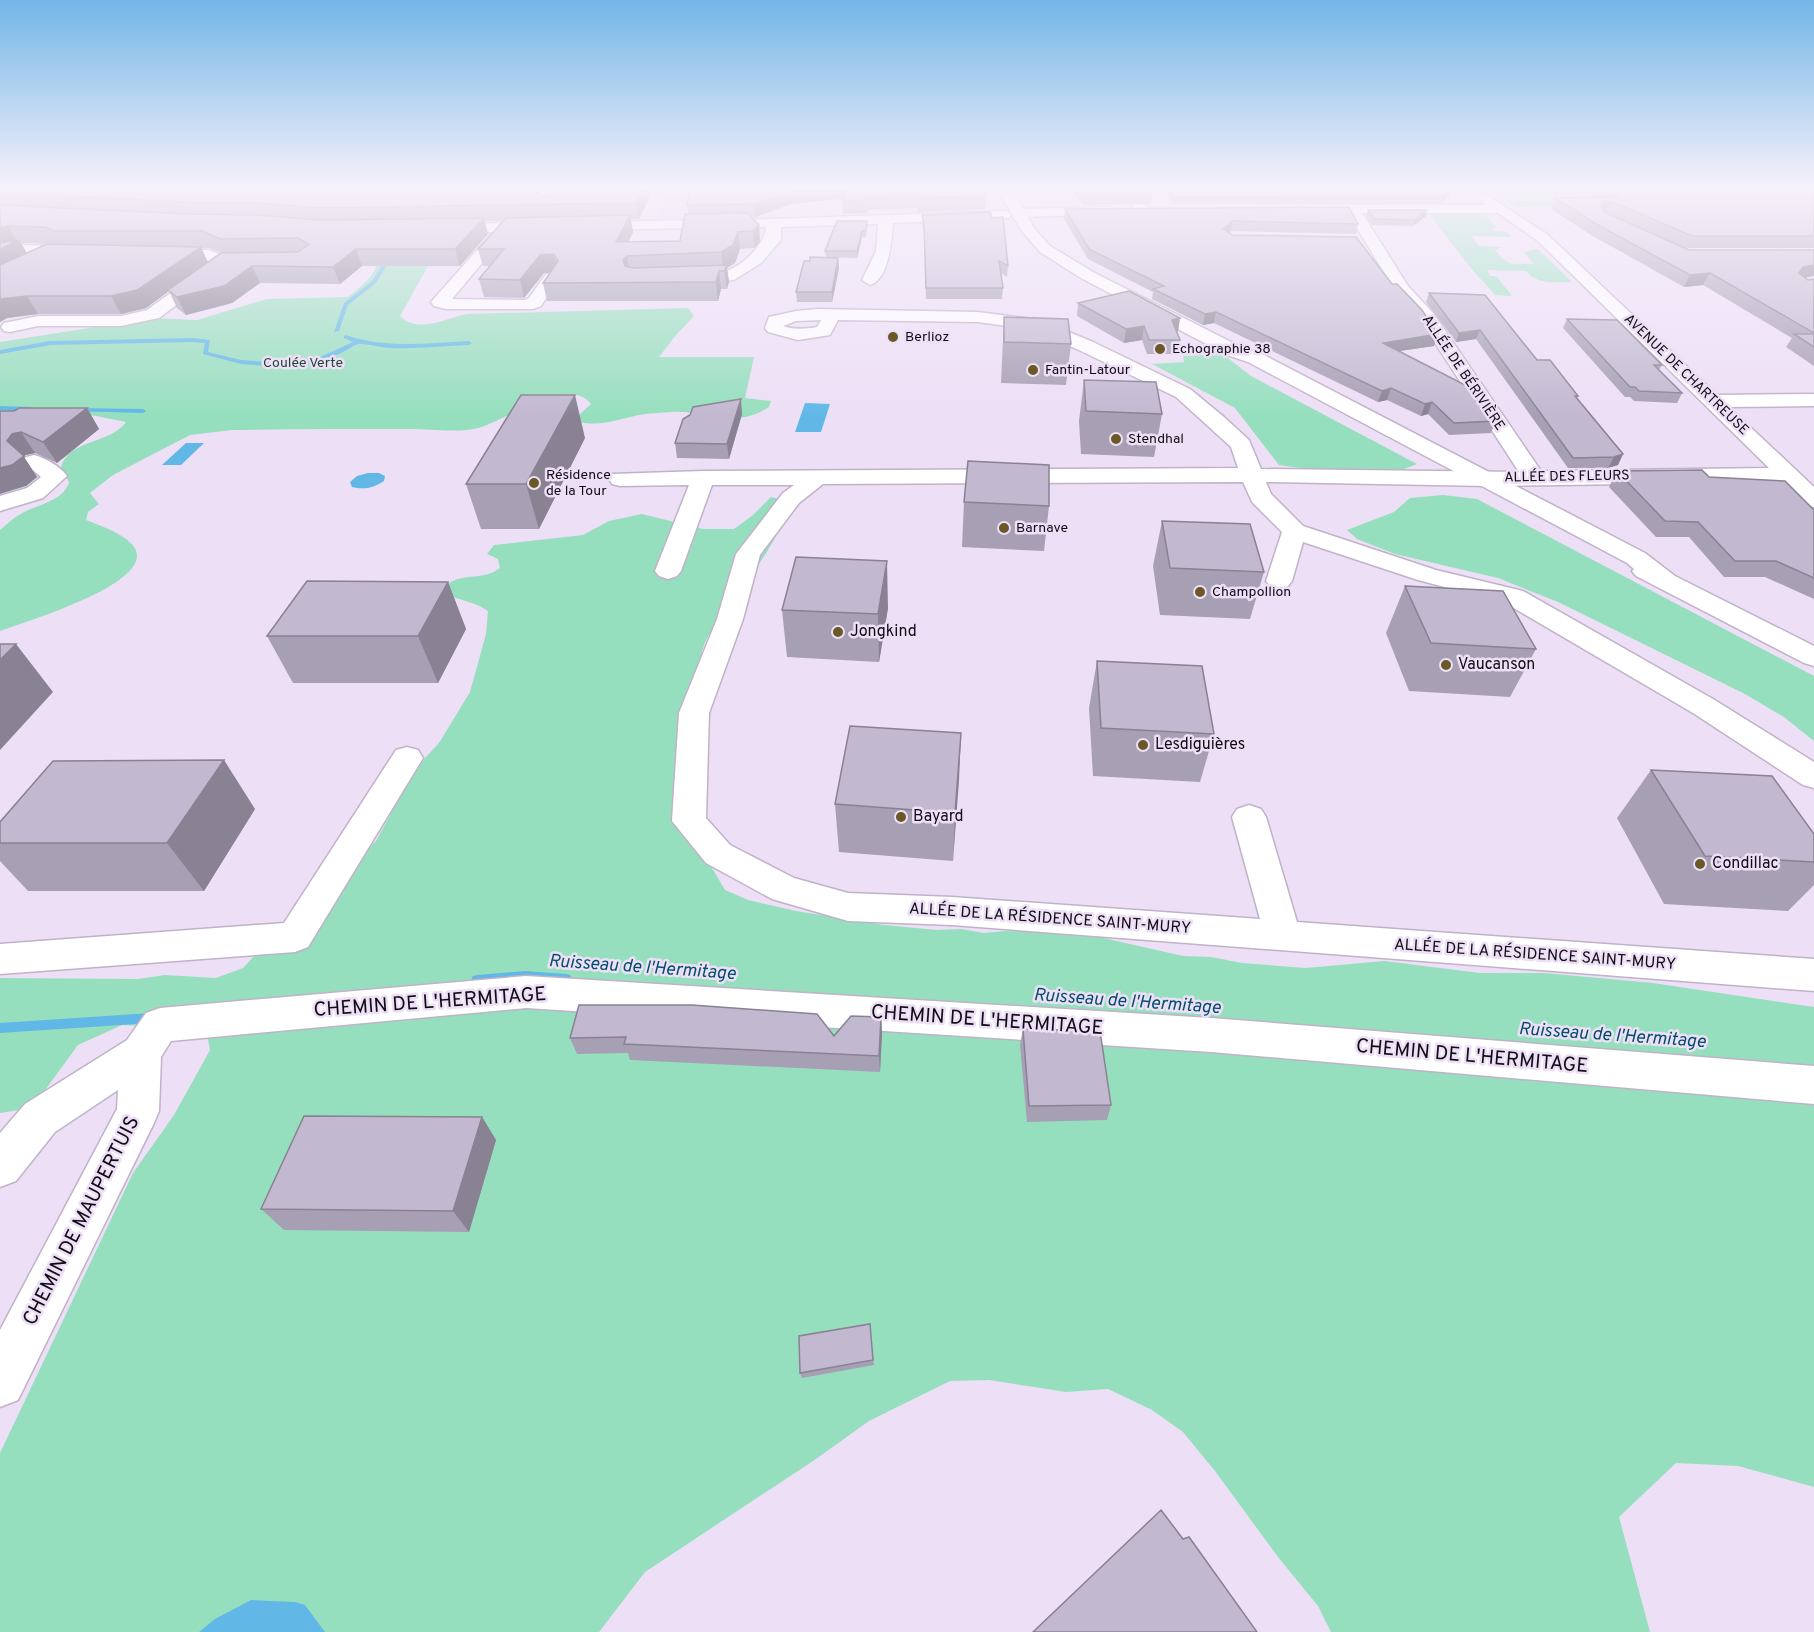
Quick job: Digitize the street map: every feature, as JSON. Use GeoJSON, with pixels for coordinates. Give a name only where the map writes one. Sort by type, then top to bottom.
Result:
{"type":"FeatureCollection","features":[{"type":"Feature","properties":{"kind":"street"},"geometry":{"type":"LineString","coordinates":[[23,268],[30,264]]}},
{"type":"Feature","properties":{"kind":"street"},"geometry":{"type":"LineString","coordinates":[[5,326],[38,321],[121,321],[153,314],[211,264]]}},
{"type":"Feature","properties":{"kind":"street"},"geometry":{"type":"LineString","coordinates":[[473,264],[440,302],[527,305],[536,302],[552,277]]}},
{"type":"Feature","properties":{"kind":"street"},"geometry":{"type":"LineString","coordinates":[[672,279],[728,277],[748,264]]}},
{"type":"Feature","properties":{"kind":"street"},"geometry":{"type":"LineString","coordinates":[[870,280],[878,264]]}},
{"type":"Feature","properties":{"kind":"street"},"geometry":{"type":"LineString","coordinates":[[1069,264],[1086,275],[1234,351],[1280,382],[1476,479],[1622,561],[1665,580],[1814,657]]}},
{"type":"Feature","properties":{"kind":"street","name":"ALLÉE DE BÉRIVIÈRE"},"geometry":{"type":"LineString","coordinates":[[1386,264],[1402,290],[1427,317],[1534,477]]}},
{"type":"Feature","properties":{"kind":"street","name":"AVENUE DE CHARTREUSE"},"geometry":{"type":"LineString","coordinates":[[1571,264],[1814,500]]}},
{"type":"Feature","properties":{"kind":"street"},"geometry":{"type":"LineString","coordinates":[[832,315],[978,317],[1034,324],[1086,345],[1183,393],[1217,421],[1241,445],[1250,475],[1260,497],[1294,531],[1427,575],[1514,597],[1703,706],[1814,777]]}},
{"type":"Feature","properties":{"kind":"street"},"geometry":{"type":"LineString","coordinates":[[5,326],[36,326]]}},
{"type":"Feature","properties":{"kind":"street"},"geometry":{"type":"LineString","coordinates":[[1712,401],[1814,400]]}},
{"type":"Feature","properties":{"kind":"street"},"geometry":{"type":"LineString","coordinates":[[0,504],[35,493],[56,476],[34,462]]}},
{"type":"Feature","properties":{"kind":"street"},"geometry":{"type":"LineString","coordinates":[[620,479],[1250,475],[1476,479]]}},
{"type":"Feature","properties":{"kind":"street","name":"ALLÉE DES FLEURS"},"geometry":{"type":"LineString","coordinates":[[1476,479],[1769,475],[1791,477]]}},
{"type":"Feature","properties":{"kind":"street"},"geometry":{"type":"LineString","coordinates":[[668,571],[704,478]]}},
{"type":"Feature","properties":{"kind":"street","name":"ALLÉE DE LA RÉSIDENCE SAINT-MURY"},"geometry":{"type":"LineString","coordinates":[[816,479],[791,498],[748,554],[730,619],[694,713],[689,821],[718,854],[784,889],[848,907],[952,911],[1814,975]]}},
{"type":"Feature","properties":{"kind":"street"},"geometry":{"type":"LineString","coordinates":[[1279,580],[1294,531]]}},
{"type":"Feature","properties":{"kind":"street"},"geometry":{"type":"LineString","coordinates":[[0,959],[295,937],[407,758]]}},
{"type":"Feature","properties":{"kind":"street"},"geometry":{"type":"LineString","coordinates":[[1249,817],[1283,937]]}},
{"type":"Feature","properties":{"kind":"street","name":"CHEMIN DE L'HERMITAGE"},"geometry":{"type":"LineString","coordinates":[[150,1039],[526,992],[1211,1035],[1814,1085]]}},
{"type":"Feature","properties":{"kind":"street"},"geometry":{"type":"LineString","coordinates":[[0,1166],[40,1118],[150,1039]]}},
{"type":"Feature","properties":{"kind":"street","name":"CHEMIN DE MAUPERTUIS"},"geometry":{"type":"LineString","coordinates":[[0,1382],[138,1111],[150,1039]]}},
{"type":"Feature","properties":{"kind":"green space","name":"Coulée Verte"},"geometry":{"type":"Polygon","coordinates":[[[377,264],[413,264],[428,266],[400,316],[416,324],[424,325],[468,314],[688,308],[694,316],[659,357],[754,357],[745,398],[771,401],[769,407],[744,417],[732,418],[671,412],[643,414],[602,423],[587,423],[580,422],[578,416],[591,404],[581,396],[568,394],[536,402],[478,428],[454,431],[410,429],[232,430],[190,435],[113,475],[90,493],[99,504],[88,512],[86,520],[116,533],[131,543],[137,555],[133,567],[120,579],[79,602],[0,631],[0,530],[19,515],[55,499],[66,489],[69,482],[61,467],[65,458],[72,451],[111,434],[126,422],[91,415],[0,417],[0,342],[153,318],[197,320],[267,299],[348,297],[371,276],[377,264]]]}},
{"type":"Feature","properties":{"kind":"green space"},"geometry":{"type":"Polygon","coordinates":[[[1468,264],[1554,264],[1572,282],[1541,281],[1526,271],[1487,270],[1490,276],[1496,276],[1512,296],[1495,295],[1468,264]]]}},
{"type":"Feature","properties":{"kind":"green space"},"geometry":{"type":"Polygon","coordinates":[[[1223,354],[1251,376],[1417,464],[1404,469],[1306,469],[1279,465],[1235,408],[1152,364],[1184,362],[1183,356],[1223,354]]]}},
{"type":"Feature","properties":{"kind":"green space"},"geometry":{"type":"Polygon","coordinates":[[[1443,495],[1477,499],[1814,676],[1814,741],[1784,717],[1745,694],[1558,602],[1498,578],[1395,554],[1357,539],[1347,530],[1394,512],[1410,498],[1443,495]]]}},
{"type":"Feature","properties":{"kind":"green space"},"geometry":{"type":"Polygon","coordinates":[[[771,497],[790,502],[785,518],[760,562],[707,638],[697,679],[699,846],[725,890],[748,900],[796,911],[884,925],[937,930],[961,929],[984,933],[1077,932],[1183,956],[1306,968],[1384,961],[1480,973],[1544,973],[1653,983],[1814,1007],[1814,1487],[1738,1466],[1676,1463],[1619,1517],[1650,1632],[1331,1632],[1318,1606],[1278,1557],[1215,1471],[1183,1432],[1152,1410],[1108,1389],[1066,1392],[989,1380],[950,1381],[869,1421],[816,1459],[645,1572],[599,1632],[0,1632],[0,1453],[133,1173],[174,1115],[210,1050],[206,1029],[122,1025],[78,1045],[32,1108],[0,1113],[0,978],[138,979],[165,975],[216,978],[243,968],[267,942],[323,893],[376,841],[401,795],[425,758],[439,743],[470,692],[486,634],[488,611],[448,595],[446,585],[460,578],[486,575],[500,568],[498,559],[487,554],[494,545],[583,535],[609,521],[642,514],[703,529],[734,529],[753,515],[771,497]]]}},
{"type":"Feature","properties":{"kind":"water"},"geometry":{"type":"Polygon","coordinates":[[[805,403],[830,404],[821,432],[795,432],[805,403]]]}},
{"type":"Feature","properties":{"kind":"water"},"geometry":{"type":"Polygon","coordinates":[[[186,443],[204,443],[181,465],[162,465],[186,443]]]}},
{"type":"Feature","properties":{"kind":"water"},"geometry":{"type":"Polygon","coordinates":[[[379,473],[385,476],[384,481],[369,488],[352,487],[350,482],[357,476],[379,473]]]}},
{"type":"Feature","properties":{"kind":"water"},"geometry":{"type":"Polygon","coordinates":[[[251,1600],[295,1602],[305,1605],[325,1632],[199,1632],[215,1619],[251,1600]]]}},
{"type":"Feature","properties":{"kind":"building"},"geometry":{"type":"Polygon","coordinates":[[[175,264],[137,290],[111,296],[27,296],[0,299],[0,265],[175,264]]]}},
{"type":"Feature","properties":{"kind":"building"},"geometry":{"type":"Polygon","coordinates":[[[205,264],[337,264],[333,267],[252,266],[224,286],[177,297],[168,290],[205,264]]]}},
{"type":"Feature","properties":{"kind":"building"},"geometry":{"type":"Polygon","coordinates":[[[491,264],[533,264],[520,280],[479,279],[491,264]]]}},
{"type":"Feature","properties":{"kind":"building"},"geometry":{"type":"Polygon","coordinates":[[[556,264],[624,264],[633,268],[727,265],[724,271],[719,271],[716,282],[543,283],[556,264]]]}},
{"type":"Feature","properties":{"kind":"building"},"geometry":{"type":"Polygon","coordinates":[[[803,264],[837,264],[832,292],[796,292],[803,264]]]}},
{"type":"Feature","properties":{"kind":"building"},"geometry":{"type":"Polygon","coordinates":[[[925,264],[999,264],[1003,288],[926,288],[925,264]]]}},
{"type":"Feature","properties":{"kind":"building"},"geometry":{"type":"Polygon","coordinates":[[[1120,264],[1377,264],[1392,284],[1397,284],[1422,310],[1438,334],[1383,343],[1475,390],[1496,421],[1454,423],[1432,402],[1425,404],[1391,388],[1382,391],[1216,312],[1205,314],[1153,289],[1164,286],[1120,264]]]}},
{"type":"Feature","properties":{"kind":"building"},"geometry":{"type":"Polygon","coordinates":[[[1670,264],[1814,264],[1803,267],[1799,273],[1808,280],[1814,279],[1814,333],[1710,273],[1690,275],[1670,264]]]}},
{"type":"Feature","properties":{"kind":"building"},"geometry":{"type":"Polygon","coordinates":[[[1129,291],[1180,318],[1172,320],[1180,340],[1149,340],[1144,326],[1126,329],[1078,303],[1129,291]]]}},
{"type":"Feature","properties":{"kind":"building"},"geometry":{"type":"Polygon","coordinates":[[[1429,293],[1485,295],[1537,360],[1550,360],[1578,396],[1575,396],[1623,454],[1614,457],[1573,458],[1480,330],[1459,333],[1429,293]]]}},
{"type":"Feature","properties":{"kind":"building"},"geometry":{"type":"Polygon","coordinates":[[[1004,317],[1068,319],[1071,344],[1004,342],[1004,317]]]}},
{"type":"Feature","properties":{"kind":"building"},"geometry":{"type":"Polygon","coordinates":[[[1567,319],[1617,320],[1662,365],[1654,365],[1682,393],[1639,391],[1635,387],[1630,387],[1567,319]]]}},
{"type":"Feature","properties":{"kind":"building"},"geometry":{"type":"Polygon","coordinates":[[[1794,334],[1814,334],[1814,347],[1794,334]]]}},
{"type":"Feature","properties":{"kind":"building"},"geometry":{"type":"Polygon","coordinates":[[[1084,380],[1156,382],[1162,414],[1086,411],[1084,380]]]}},
{"type":"Feature","properties":{"kind":"building"},"geometry":{"type":"Polygon","coordinates":[[[521,395],[575,395],[526,484],[466,484],[521,395]]]}},
{"type":"Feature","properties":{"kind":"building"},"geometry":{"type":"Polygon","coordinates":[[[741,399],[727,444],[675,443],[683,419],[690,415],[693,407],[741,399]]]}},
{"type":"Feature","properties":{"kind":"building"},"geometry":{"type":"Polygon","coordinates":[[[19,408],[87,408],[43,442],[21,432],[12,434],[7,441],[24,456],[12,465],[0,468],[0,411],[14,411],[19,408]]]}},
{"type":"Feature","properties":{"kind":"building"},"geometry":{"type":"Polygon","coordinates":[[[968,461],[1049,465],[1049,506],[964,502],[968,461]]]}},
{"type":"Feature","properties":{"kind":"building"},"geometry":{"type":"Polygon","coordinates":[[[1702,470],[1709,477],[1785,481],[1814,510],[1814,578],[1776,561],[1735,561],[1698,522],[1665,521],[1617,471],[1702,470]]]}},
{"type":"Feature","properties":{"kind":"building"},"geometry":{"type":"Polygon","coordinates":[[[1162,521],[1250,524],[1264,572],[1170,568],[1162,521]]]}},
{"type":"Feature","properties":{"kind":"building"},"geometry":{"type":"Polygon","coordinates":[[[796,557],[887,561],[878,614],[782,610],[796,557]]]}},
{"type":"Feature","properties":{"kind":"building"},"geometry":{"type":"Polygon","coordinates":[[[307,581],[448,582],[418,636],[267,636],[307,581]]]}},
{"type":"Feature","properties":{"kind":"building"},"geometry":{"type":"Polygon","coordinates":[[[1405,586],[1503,591],[1536,649],[1431,643],[1405,586]]]}},
{"type":"Feature","properties":{"kind":"building"},"geometry":{"type":"Polygon","coordinates":[[[0,644],[16,644],[0,660],[0,644]]]}},
{"type":"Feature","properties":{"kind":"building"},"geometry":{"type":"Polygon","coordinates":[[[1097,661],[1202,666],[1214,734],[1101,728],[1097,661]]]}},
{"type":"Feature","properties":{"kind":"building"},"geometry":{"type":"Polygon","coordinates":[[[850,726],[961,733],[955,813],[835,804],[850,726]]]}},
{"type":"Feature","properties":{"kind":"building"},"geometry":{"type":"Polygon","coordinates":[[[224,760],[167,843],[0,843],[0,822],[53,761],[224,760]]]}},
{"type":"Feature","properties":{"kind":"building"},"geometry":{"type":"Polygon","coordinates":[[[1651,770],[1772,776],[1814,834],[1814,862],[1705,856],[1651,770]]]}},
{"type":"Feature","properties":{"kind":"building"},"geometry":{"type":"Polygon","coordinates":[[[579,1005],[692,1005],[817,1014],[834,1036],[851,1016],[881,1017],[879,1056],[624,1044],[626,1037],[570,1038],[579,1005]]]}},
{"type":"Feature","properties":{"kind":"building"},"geometry":{"type":"Polygon","coordinates":[[[1023,1029],[1100,1031],[1111,1105],[1029,1106],[1023,1029]]]}},
{"type":"Feature","properties":{"kind":"building"},"geometry":{"type":"Polygon","coordinates":[[[304,1116],[482,1117],[453,1211],[261,1209],[304,1116]]]}},
{"type":"Feature","properties":{"kind":"building"},"geometry":{"type":"Polygon","coordinates":[[[870,1324],[873,1360],[800,1373],[799,1336],[870,1324]]]}},
{"type":"Feature","properties":{"kind":"building"},"geometry":{"type":"Polygon","coordinates":[[[1161,1510],[1183,1539],[1189,1537],[1257,1632],[1033,1632],[1161,1510]]]}},
{"type":"Feature","properties":{"kind":"waterway"},"geometry":{"type":"LineString","coordinates":[[336,331],[346,304],[374,282],[385,264]]}},
{"type":"Feature","properties":{"kind":"waterway"},"geometry":{"type":"LineString","coordinates":[[346,337],[358,342],[388,346],[469,343]]}},
{"type":"Feature","properties":{"kind":"waterway"},"geometry":{"type":"LineString","coordinates":[[0,352],[50,343],[192,340],[208,341],[205,353],[241,362],[269,364]]}},
{"type":"Feature","properties":{"kind":"waterway"},"geometry":{"type":"LineString","coordinates":[[286,365],[322,359],[356,343]]}},
{"type":"Feature","properties":{"kind":"waterway"},"geometry":{"type":"LineString","coordinates":[[0,408],[31,409]]}},
{"type":"Feature","properties":{"kind":"waterway"},"geometry":{"type":"LineString","coordinates":[[74,409],[143,411]]}},
{"type":"Feature","properties":{"kind":"waterway","name":"Ruisseau de l'Hermitage"},"geometry":{"type":"LineString","coordinates":[[477,980],[525,976],[566,979]]}},
{"type":"Feature","properties":{"kind":"waterway","name":"Ruisseau de l'Hermitage"},"geometry":{"type":"LineString","coordinates":[[0,1028],[151,1018]]}},
{"type":"Feature","properties":{"kind":"place","name":"Berlioz"},"geometry":{"type":"Point","coordinates":[893,337]}},
{"type":"Feature","properties":{"kind":"place","name":"Echographie 38"},"geometry":{"type":"Point","coordinates":[1160,349]}},
{"type":"Feature","properties":{"kind":"place","name":"Fantin-Latour"},"geometry":{"type":"Point","coordinates":[1033,370]}},
{"type":"Feature","properties":{"kind":"place","name":"Stendhal"},"geometry":{"type":"Point","coordinates":[1116,439]}},
{"type":"Feature","properties":{"kind":"place","name":"Résidence de la Tour"},"geometry":{"type":"Point","coordinates":[534,483]}},
{"type":"Feature","properties":{"kind":"place","name":"Barnave"},"geometry":{"type":"Point","coordinates":[1004,528]}},
{"type":"Feature","properties":{"kind":"place","name":"Champollion"},"geometry":{"type":"Point","coordinates":[1200,592]}},
{"type":"Feature","properties":{"kind":"place","name":"Jongkind"},"geometry":{"type":"Point","coordinates":[838,632]}},
{"type":"Feature","properties":{"kind":"place","name":"Vaucanson"},"geometry":{"type":"Point","coordinates":[1446,665]}},
{"type":"Feature","properties":{"kind":"place","name":"Lesdiguières"},"geometry":{"type":"Point","coordinates":[1143,745]}},
{"type":"Feature","properties":{"kind":"place","name":"Bayard"},"geometry":{"type":"Point","coordinates":[901,817]}},
{"type":"Feature","properties":{"kind":"place","name":"Condillac"},"geometry":{"type":"Point","coordinates":[1700,864]}}]}
